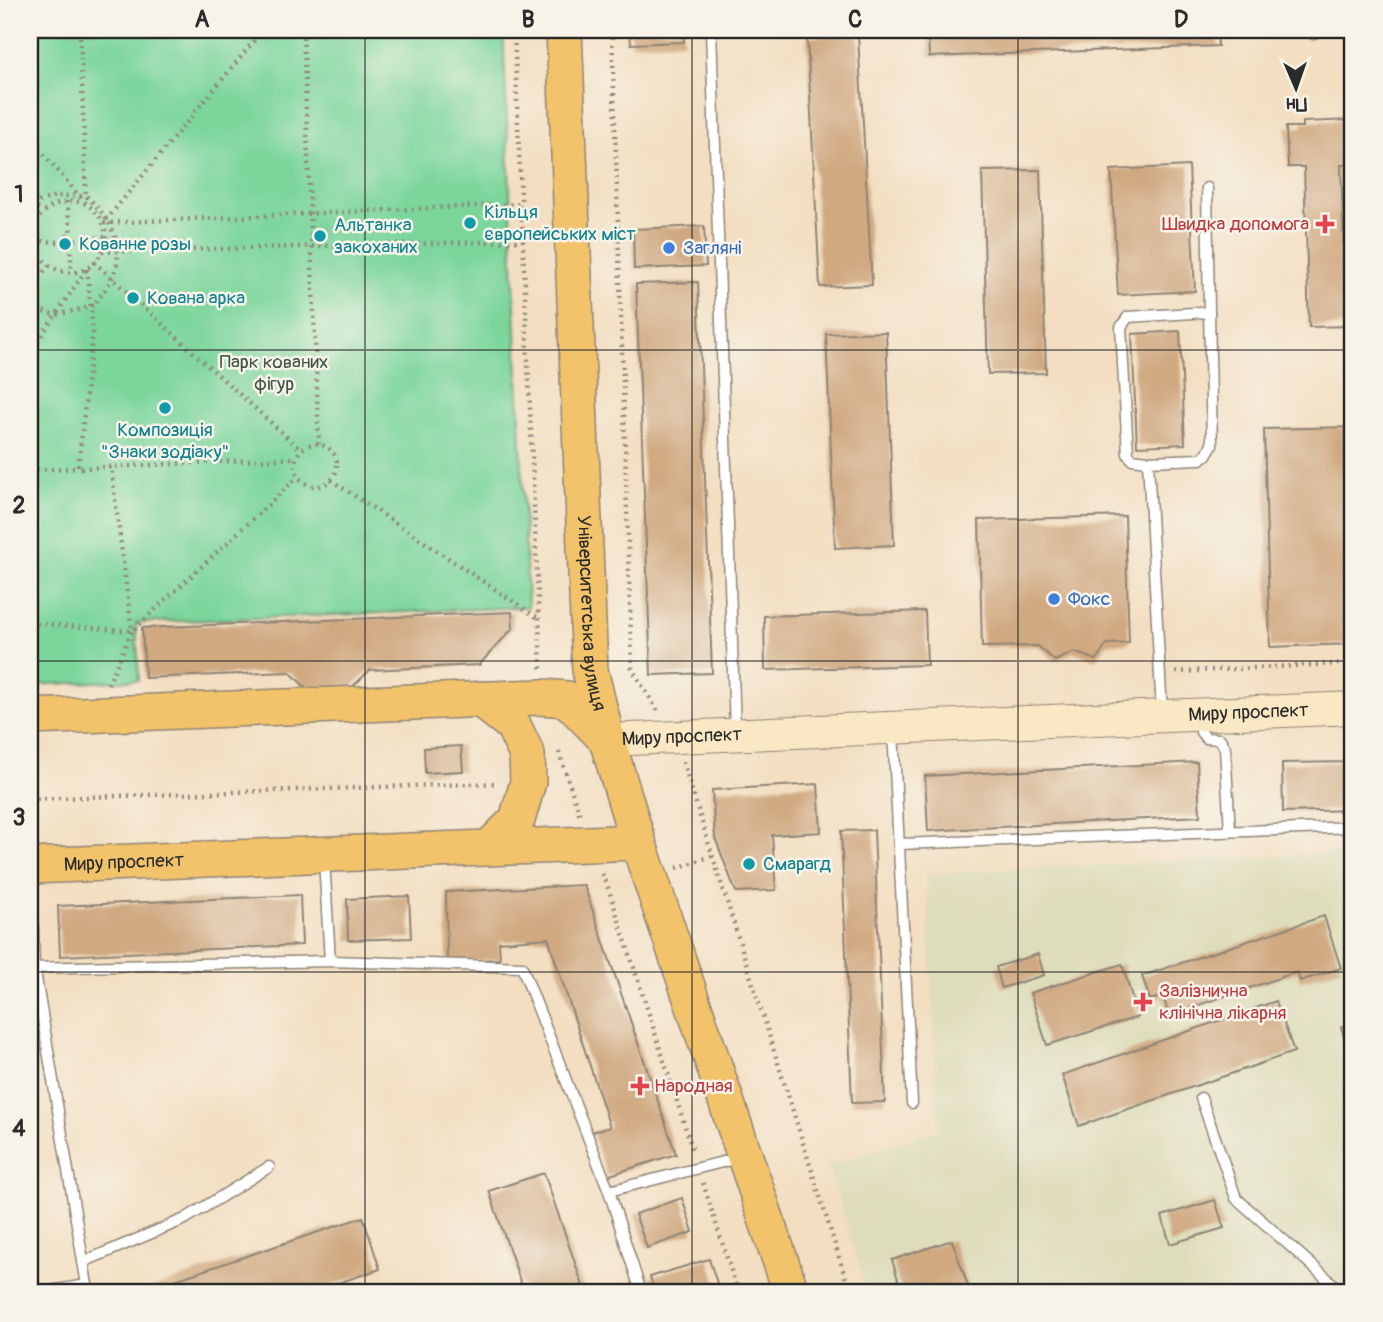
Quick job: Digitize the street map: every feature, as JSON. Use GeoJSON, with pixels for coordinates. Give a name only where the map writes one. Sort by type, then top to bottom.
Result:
{"type":"FeatureCollection","features":[{"type":"Feature","properties":{"kind":"main road","name":"Університетська вулиця"},"geometry":{"type":"LineString","coordinates":[[564,30],[590,670],[607,740],[638,842],[790,1292]]}},
{"type":"Feature","properties":{"kind":"main road","name":"Миру проспект"},"geometry":{"type":"LineString","coordinates":[[30,717],[541,697],[567,699],[607,740]]}},
{"type":"Feature","properties":{"kind":"main road"},"geometry":{"type":"LineString","coordinates":[[480,699],[513,725],[527,755],[528,782],[517,820],[491,846]]}},
{"type":"Feature","properties":{"kind":"main road","name":"Миру проспект"},"geometry":{"type":"LineString","coordinates":[[30,866],[638,842]]}},
{"type":"Feature","properties":{"kind":"street","name":"Миру проспект"},"geometry":{"type":"LineString","coordinates":[[607,740],[1353,708]]}},
{"type":"Feature","properties":{"kind":"lane"},"geometry":{"type":"LineString","coordinates":[[712,30],[735,733]]}},
{"type":"Feature","properties":{"kind":"lane"},"geometry":{"type":"LineString","coordinates":[[1207,188],[1212,446],[1210,451],[1200,458],[1135,460],[1128,454],[1121,327],[1123,321],[1135,315],[1209,312]]}},
{"type":"Feature","properties":{"kind":"lane"},"geometry":{"type":"LineString","coordinates":[[1148,461],[1162,716]]}},
{"type":"Feature","properties":{"kind":"lane"},"geometry":{"type":"LineString","coordinates":[[1198,715],[1201,732],[1206,738],[1220,739],[1225,748],[1230,831]]}},
{"type":"Feature","properties":{"kind":"lane"},"geometry":{"type":"LineString","coordinates":[[893,727],[912,1103]]}},
{"type":"Feature","properties":{"kind":"lane"},"geometry":{"type":"LineString","coordinates":[[900,844],[1353,827]]}},
{"type":"Feature","properties":{"kind":"lane"},"geometry":{"type":"LineString","coordinates":[[324,853],[330,961]]}},
{"type":"Feature","properties":{"kind":"lane"},"geometry":{"type":"LineString","coordinates":[[30,866],[32,967],[88,1289],[44,1292]]}},
{"type":"Feature","properties":{"kind":"lane"},"geometry":{"type":"LineString","coordinates":[[32,967],[330,961],[522,967],[609,1191],[640,1292]]}},
{"type":"Feature","properties":{"kind":"lane"},"geometry":{"type":"LineString","coordinates":[[1201,1098],[1236,1198],[1342,1292]]}},
{"type":"Feature","properties":{"kind":"lane"},"geometry":{"type":"LineString","coordinates":[[609,1191],[745,1156]]}},
{"type":"Feature","properties":{"kind":"lane"},"geometry":{"type":"LineString","coordinates":[[83,1262],[185,1219],[269,1167]]}},
{"type":"Feature","properties":{"kind":"path"},"geometry":{"type":"LineString","coordinates":[[80,30],[86,204]]}},
{"type":"Feature","properties":{"kind":"path"},"geometry":{"type":"LineString","coordinates":[[30,353],[87,269],[102,252],[107,222],[263,30]]}},
{"type":"Feature","properties":{"kind":"path"},"geometry":{"type":"LineString","coordinates":[[303,30],[319,444]]}},
{"type":"Feature","properties":{"kind":"path"},"geometry":{"type":"LineString","coordinates":[[30,138],[86,204],[107,222],[521,204],[514,30]]}},
{"type":"Feature","properties":{"kind":"path"},"geometry":{"type":"LineString","coordinates":[[612,30],[632,670],[674,736],[850,1292]]}},
{"type":"Feature","properties":{"kind":"path"},"geometry":{"type":"LineString","coordinates":[[30,308],[55,315],[91,307],[112,279],[119,252],[107,222],[86,196],[55,196],[40,202],[35,214],[35,241],[41,257],[56,269],[72,272],[87,269]]}},
{"type":"Feature","properties":{"kind":"path"},"geometry":{"type":"LineString","coordinates":[[36,224],[53,205],[67,201],[86,204]]}},
{"type":"Feature","properties":{"kind":"path"},"geometry":{"type":"LineString","coordinates":[[67,201],[71,233],[75,240]]}},
{"type":"Feature","properties":{"kind":"path"},"geometry":{"type":"LineString","coordinates":[[65,242],[66,236],[71,233]]}},
{"type":"Feature","properties":{"kind":"path"},"geometry":{"type":"LineString","coordinates":[[75,240],[106,237]]}},
{"type":"Feature","properties":{"kind":"path"},"geometry":{"type":"LineString","coordinates":[[70,246],[75,240]]}},
{"type":"Feature","properties":{"kind":"path"},"geometry":{"type":"LineString","coordinates":[[35,241],[65,242],[70,246],[72,272]]}},
{"type":"Feature","properties":{"kind":"path"},"geometry":{"type":"LineString","coordinates":[[102,252],[522,241]]}},
{"type":"Feature","properties":{"kind":"path"},"geometry":{"type":"LineString","coordinates":[[94,262],[300,450]]}},
{"type":"Feature","properties":{"kind":"path"},"geometry":{"type":"LineString","coordinates":[[30,288],[50,265]]}},
{"type":"Feature","properties":{"kind":"path"},"geometry":{"type":"LineString","coordinates":[[78,468],[93,331],[87,269]]}},
{"type":"Feature","properties":{"kind":"path"},"geometry":{"type":"LineString","coordinates":[[319,444],[326,446],[333,453],[337,470],[331,480],[323,485],[313,486],[298,477],[296,458],[300,450],[319,444]]}},
{"type":"Feature","properties":{"kind":"path"},"geometry":{"type":"LineString","coordinates":[[30,470],[296,458]]}},
{"type":"Feature","properties":{"kind":"path"},"geometry":{"type":"LineString","coordinates":[[111,467],[132,631]]}},
{"type":"Feature","properties":{"kind":"path"},"geometry":{"type":"LineString","coordinates":[[105,691],[132,631],[298,477]]}},
{"type":"Feature","properties":{"kind":"path"},"geometry":{"type":"LineString","coordinates":[[331,480],[539,619]]}},
{"type":"Feature","properties":{"kind":"path"},"geometry":{"type":"LineString","coordinates":[[30,623],[132,631]]}},
{"type":"Feature","properties":{"kind":"path"},"geometry":{"type":"LineString","coordinates":[[1159,672],[1353,663]]}},
{"type":"Feature","properties":{"kind":"path"},"geometry":{"type":"LineString","coordinates":[[30,799],[568,780]]}},
{"type":"Feature","properties":{"kind":"shaded area","name":"Залізнична клінічна лікарня"},"geometry":{"type":"Polygon","coordinates":[[[1353,852],[1353,1292],[867,1292],[828,1165],[939,1130],[926,874],[1353,852]]]}},
{"type":"Feature","properties":{"kind":"green space","name":"Парк кованих фігур"},"geometry":{"type":"Polygon","coordinates":[[[30,30],[503,30],[528,607],[136,623],[139,680],[30,685],[30,30]]]}},
{"type":"Feature","properties":{"kind":"building"},"geometry":{"type":"Polygon","coordinates":[[[630,30],[683,30],[684,42],[631,44],[630,30]]]}},
{"type":"Feature","properties":{"kind":"building"},"geometry":{"type":"Polygon","coordinates":[[[928,30],[1217,30],[1218,46],[929,57],[928,30]]]}},
{"type":"Feature","properties":{"kind":"building"},"geometry":{"type":"Polygon","coordinates":[[[858,35],[872,285],[820,287],[807,37],[858,35]]]}},
{"type":"Feature","properties":{"kind":"building","name":"Швидка допомога"},"geometry":{"type":"Polygon","coordinates":[[[1353,120],[1353,165],[1341,165],[1345,281],[1353,281],[1353,326],[1309,327],[1304,167],[1288,167],[1286,127],[1303,127],[1303,122],[1353,120]]]}},
{"type":"Feature","properties":{"kind":"building"},"geometry":{"type":"Polygon","coordinates":[[[1189,166],[1195,291],[1118,295],[1111,170],[1189,166]]]}},
{"type":"Feature","properties":{"kind":"building"},"geometry":{"type":"Polygon","coordinates":[[[1040,170],[1046,373],[988,374],[982,171],[1040,170]]]}},
{"type":"Feature","properties":{"kind":"building","name":"Загляні"},"geometry":{"type":"Polygon","coordinates":[[[704,226],[706,266],[634,269],[633,229],[704,226]]]}},
{"type":"Feature","properties":{"kind":"building"},"geometry":{"type":"Polygon","coordinates":[[[698,282],[712,673],[651,675],[636,284],[698,282]]]}},
{"type":"Feature","properties":{"kind":"building"},"geometry":{"type":"Polygon","coordinates":[[[1180,331],[1185,444],[1137,446],[1132,334],[1180,331]]]}},
{"type":"Feature","properties":{"kind":"building"},"geometry":{"type":"Polygon","coordinates":[[[886,332],[894,545],[835,548],[826,334],[886,332]]]}},
{"type":"Feature","properties":{"kind":"building"},"geometry":{"type":"Polygon","coordinates":[[[1353,427],[1353,644],[1270,647],[1264,429],[1353,427]]]}},
{"type":"Feature","properties":{"kind":"building","name":"Фокс"},"geometry":{"type":"Polygon","coordinates":[[[1125,516],[1129,643],[1107,644],[1096,660],[1074,652],[1055,661],[1038,646],[982,647],[979,520],[1125,516]]]}},
{"type":"Feature","properties":{"kind":"building"},"geometry":{"type":"Polygon","coordinates":[[[925,611],[927,665],[765,670],[764,616],[925,611]]]}},
{"type":"Feature","properties":{"kind":"building"},"geometry":{"type":"Polygon","coordinates":[[[512,612],[513,628],[479,665],[370,670],[345,694],[313,695],[290,672],[145,678],[142,628],[512,612]]]}},
{"type":"Feature","properties":{"kind":"building"},"geometry":{"type":"Polygon","coordinates":[[[461,746],[463,771],[425,773],[424,748],[461,746]]]}},
{"type":"Feature","properties":{"kind":"building"},"geometry":{"type":"Polygon","coordinates":[[[1197,762],[1200,816],[928,831],[925,776],[1197,762]]]}},
{"type":"Feature","properties":{"kind":"building"},"geometry":{"type":"Polygon","coordinates":[[[1353,762],[1353,810],[1283,812],[1282,763],[1353,762]]]}},
{"type":"Feature","properties":{"kind":"building","name":"Смарагд"},"geometry":{"type":"Polygon","coordinates":[[[818,784],[821,832],[772,835],[776,890],[736,892],[715,838],[712,790],[818,784]]]}},
{"type":"Feature","properties":{"kind":"building"},"geometry":{"type":"Polygon","coordinates":[[[874,830],[885,1102],[852,1103],[841,831],[874,830]]]}},
{"type":"Feature","properties":{"kind":"building"},"geometry":{"type":"Polygon","coordinates":[[[584,885],[676,1154],[607,1176],[592,1132],[610,1127],[548,938],[499,942],[500,959],[447,962],[446,892],[584,885]]]}},
{"type":"Feature","properties":{"kind":"building"},"geometry":{"type":"Polygon","coordinates":[[[300,895],[302,945],[60,956],[58,906],[300,895]]]}},
{"type":"Feature","properties":{"kind":"building"},"geometry":{"type":"Polygon","coordinates":[[[409,896],[411,938],[348,940],[347,899],[409,896]]]}},
{"type":"Feature","properties":{"kind":"building"},"geometry":{"type":"Polygon","coordinates":[[[1324,916],[1341,968],[1300,981],[1297,972],[1169,1015],[1163,996],[1150,1000],[1142,976],[1324,916]]]}},
{"type":"Feature","properties":{"kind":"building"},"geometry":{"type":"Polygon","coordinates":[[[1038,954],[1044,975],[1002,988],[996,967],[1038,954]]]}},
{"type":"Feature","properties":{"kind":"building"},"geometry":{"type":"Polygon","coordinates":[[[1122,964],[1138,1017],[1047,1045],[1030,993],[1122,964]]]}},
{"type":"Feature","properties":{"kind":"building"},"geometry":{"type":"Polygon","coordinates":[[[1276,1001],[1294,1052],[1079,1126],[1062,1075],[1276,1001]]]}},
{"type":"Feature","properties":{"kind":"building"},"geometry":{"type":"Polygon","coordinates":[[[1353,1023],[1353,1066],[1341,1027],[1353,1023]]]}},
{"type":"Feature","properties":{"kind":"building"},"geometry":{"type":"Polygon","coordinates":[[[544,1173],[585,1292],[524,1292],[489,1191],[544,1173]]]}},
{"type":"Feature","properties":{"kind":"building"},"geometry":{"type":"Polygon","coordinates":[[[682,1198],[693,1232],[647,1248],[635,1214],[682,1198]]]}},
{"type":"Feature","properties":{"kind":"building"},"geometry":{"type":"Polygon","coordinates":[[[1215,1200],[1224,1228],[1170,1244],[1162,1216],[1215,1200]]]}},
{"type":"Feature","properties":{"kind":"building"},"geometry":{"type":"Polygon","coordinates":[[[363,1217],[380,1269],[311,1292],[139,1292],[363,1217]]]}},
{"type":"Feature","properties":{"kind":"building"},"geometry":{"type":"Polygon","coordinates":[[[952,1240],[970,1292],[902,1292],[892,1260],[952,1240]]]}},
{"type":"Feature","properties":{"kind":"building"},"geometry":{"type":"Polygon","coordinates":[[[709,1259],[720,1292],[655,1292],[650,1277],[709,1259]]]}},
{"type":"Feature","properties":{"kind":"place","name":"Кільця європейських міст"},"geometry":{"type":"Point","coordinates":[470,223]}},
{"type":"Feature","properties":{"kind":"place","name":"Швидка допомога"},"geometry":{"type":"Point","coordinates":[1325,224]}},
{"type":"Feature","properties":{"kind":"place","name":"Альтанка закоханих"},"geometry":{"type":"Point","coordinates":[320,236]}},
{"type":"Feature","properties":{"kind":"place","name":"Кованне розы"},"geometry":{"type":"Point","coordinates":[65,244]}},
{"type":"Feature","properties":{"kind":"place","name":"Загляні"},"geometry":{"type":"Point","coordinates":[669,248]}},
{"type":"Feature","properties":{"kind":"place","name":"Кована арка"},"geometry":{"type":"Point","coordinates":[133,298]}},
{"type":"Feature","properties":{"kind":"place","name":"Композиція \"Знаки зодіаку\""},"geometry":{"type":"Point","coordinates":[165,408]}},
{"type":"Feature","properties":{"kind":"place","name":"Фокс"},"geometry":{"type":"Point","coordinates":[1054,599]}},
{"type":"Feature","properties":{"kind":"place","name":"Смарагд"},"geometry":{"type":"Point","coordinates":[749,864]}},
{"type":"Feature","properties":{"kind":"place","name":"Залізнична клінічна лікарня"},"geometry":{"type":"Point","coordinates":[1143,1002]}},
{"type":"Feature","properties":{"kind":"place","name":"Народная"},"geometry":{"type":"Point","coordinates":[640,1086]}}]}
